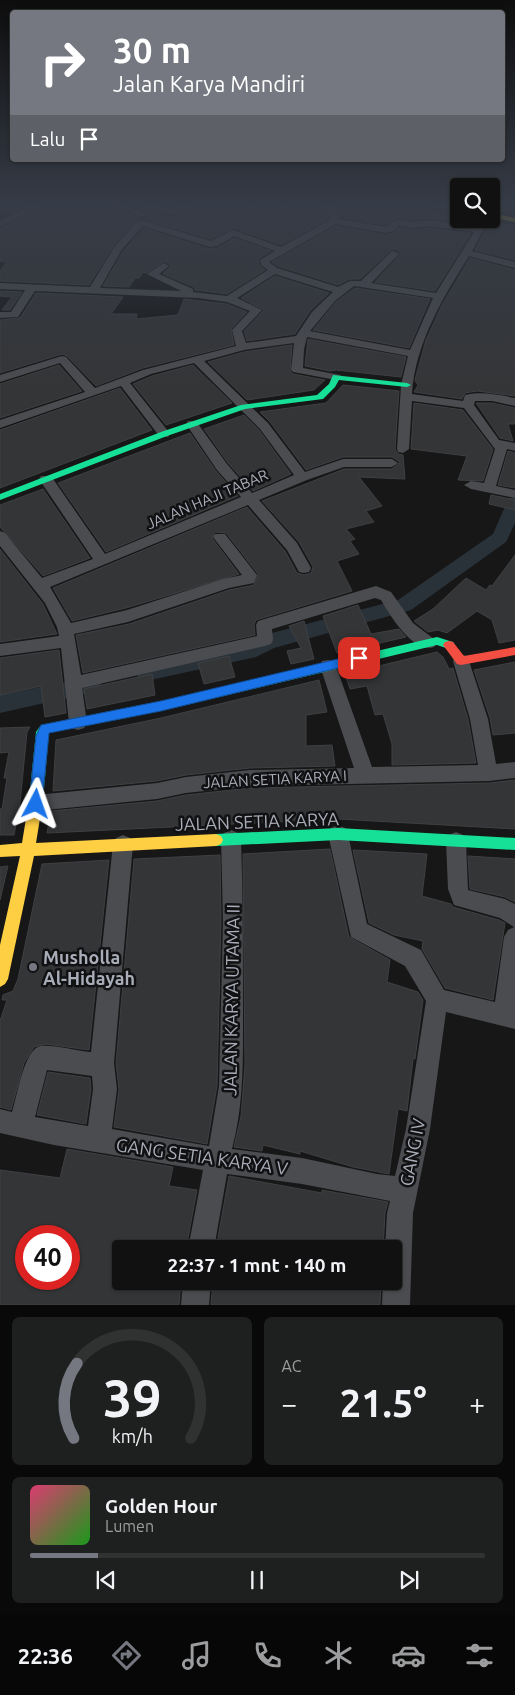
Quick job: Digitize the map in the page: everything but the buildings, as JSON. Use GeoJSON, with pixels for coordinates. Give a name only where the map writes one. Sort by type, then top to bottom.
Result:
{"type":"FeatureCollection","features":[{"type":"Feature","properties":{"kind":"street"},"geometry":{"type":"LineString","coordinates":[[93,291],[108,265]]}},
{"type":"Feature","properties":{"kind":"street"},"geometry":{"type":"LineString","coordinates":[[267,265],[274,270],[340,291]]}},
{"type":"Feature","properties":{"kind":"street"},"geometry":{"type":"LineString","coordinates":[[364,284],[383,265]]}},
{"type":"Feature","properties":{"kind":"street"},"geometry":{"type":"LineString","coordinates":[[403,449],[407,391],[414,354],[438,296],[458,265]]}},
{"type":"Feature","properties":{"kind":"street"},"geometry":{"type":"LineString","coordinates":[[164,266],[152,274],[198,295]]}},
{"type":"Feature","properties":{"kind":"street"},"geometry":{"type":"LineString","coordinates":[[228,298],[274,270]]}},
{"type":"Feature","properties":{"kind":"street"},"geometry":{"type":"LineString","coordinates":[[438,296],[351,283],[321,309],[302,336],[297,370],[407,391],[468,406],[495,443],[515,447]]}},
{"type":"Feature","properties":{"kind":"street"},"geometry":{"type":"LineString","coordinates":[[0,286],[228,298],[257,310],[237,330],[241,345],[244,346]]}},
{"type":"Feature","properties":{"kind":"street"},"geometry":{"type":"LineString","coordinates":[[0,315],[14,315],[32,287]]}},
{"type":"Feature","properties":{"kind":"street"},"geometry":{"type":"LineString","coordinates":[[0,424],[93,393],[147,372],[244,346],[302,336],[414,354]]}},
{"type":"Feature","properties":{"kind":"street"},"geometry":{"type":"LineString","coordinates":[[0,379],[62,359],[93,393]]}},
{"type":"Feature","properties":{"kind":"street"},"geometry":{"type":"LineString","coordinates":[[196,359],[264,426],[302,477]]}},
{"type":"Feature","properties":{"kind":"street"},"geometry":{"type":"LineString","coordinates":[[0,497],[164,434],[244,407],[320,397],[332,385],[336,377]]}},
{"type":"Feature","properties":{"kind":"street"},"geometry":{"type":"LineString","coordinates":[[122,381],[164,434]]}},
{"type":"Feature","properties":{"kind":"street"},"geometry":{"type":"LineString","coordinates":[[468,406],[469,398],[482,396],[494,396],[515,402]]}},
{"type":"Feature","properties":{"kind":"street"},"geometry":{"type":"LineString","coordinates":[[192,424],[222,467],[292,547],[304,568]]}},
{"type":"Feature","properties":{"kind":"street"},"geometry":{"type":"LineString","coordinates":[[492,489],[502,449],[500,444]]}},
{"type":"Feature","properties":{"kind":"street","name":"JALAN HAJI TABAR"},"geometry":{"type":"LineString","coordinates":[[40,585],[302,477],[343,463],[392,463]]}},
{"type":"Feature","properties":{"kind":"street"},"geometry":{"type":"LineString","coordinates":[[46,479],[102,561]]}},
{"type":"Feature","properties":{"kind":"street"},"geometry":{"type":"LineString","coordinates":[[470,485],[515,494]]}},
{"type":"Feature","properties":{"kind":"street"},"geometry":{"type":"LineString","coordinates":[[0,536],[4,551],[40,585],[67,636],[78,723]]}},
{"type":"Feature","properties":{"kind":"street"},"geometry":{"type":"LineString","coordinates":[[0,650],[67,636],[228,583],[248,579],[250,576],[247,571],[220,537]]}},
{"type":"Feature","properties":{"kind":"street"},"geometry":{"type":"LineString","coordinates":[[72,685],[265,640],[264,625],[376,592],[386,596],[407,627],[428,643]]}},
{"type":"Feature","properties":{"kind":"street"},"geometry":{"type":"LineString","coordinates":[[1,967],[28,850],[36,804],[42,732],[50,727],[161,706],[442,641],[453,647],[461,661],[479,719],[489,773]]}},
{"type":"Feature","properties":{"kind":"street"},"geometry":{"type":"LineString","coordinates":[[461,661],[515,651]]}},
{"type":"Feature","properties":{"kind":"street"},"geometry":{"type":"LineString","coordinates":[[328,666],[365,774]]}},
{"type":"Feature","properties":{"kind":"street","name":"JALAN SETIA KARYA I"},"geometry":{"type":"LineString","coordinates":[[36,804],[157,791],[186,785],[250,778],[365,774],[489,773],[515,770]]}},
{"type":"Feature","properties":{"kind":"street"},"geometry":{"type":"LineString","coordinates":[[338,834],[358,930],[412,958],[437,999],[509,1016],[515,936]]}},
{"type":"Feature","properties":{"kind":"street","name":"JALAN SETIA KARYA"},"geometry":{"type":"LineString","coordinates":[[0,851],[338,834],[515,844]]}},
{"type":"Feature","properties":{"kind":"street","name":"JALAN KARYA UTAMA II"},"geometry":{"type":"LineString","coordinates":[[202,1240],[217,1160],[224,1135],[232,1062],[233,921],[231,839]]}},
{"type":"Feature","properties":{"kind":"street"},"geometry":{"type":"LineString","coordinates":[[456,841],[458,889],[461,898],[505,909],[515,917]]}},
{"type":"Feature","properties":{"kind":"street"},"geometry":{"type":"LineString","coordinates":[[98,1140],[105,1089],[102,1063],[123,844]]}},
{"type":"Feature","properties":{"kind":"street","name":"GANG IV"},"geometry":{"type":"LineString","coordinates":[[396,1305],[400,1213],[418,1129],[437,999]]}},
{"type":"Feature","properties":{"kind":"street"},"geometry":{"type":"LineString","coordinates":[[10,1123],[41,1057],[99,1065],[102,1063]]}},
{"type":"Feature","properties":{"kind":"street","name":"GANG SETIA KARYA V"},"geometry":{"type":"LineString","coordinates":[[10,1123],[98,1140],[217,1160],[302,1171],[377,1187],[405,1190]]}},
{"type":"Feature","properties":{"kind":"street"},"geometry":{"type":"LineString","coordinates":[[195,1305],[196,1290]]}},
{"type":"Feature","properties":{"kind":"waterway"},"geometry":{"type":"LineString","coordinates":[[146,673],[256,649],[268,642],[404,605],[500,538],[515,502]]}},
{"type":"Feature","properties":{"kind":"waterway"},"geometry":{"type":"LineString","coordinates":[[0,704],[91,685]]}},
{"type":"Feature","properties":{"kind":"traffic: fast"},"geometry":{"type":"LineString","coordinates":[[0,497],[164,434],[244,407],[320,397],[332,385],[336,377],[407,385]]}},
{"type":"Feature","properties":{"kind":"traffic: fast"},"geometry":{"type":"LineString","coordinates":[[36,800],[42,732],[45,729],[161,706],[437,641],[449,645]]}},
{"type":"Feature","properties":{"kind":"traffic: fast"},"geometry":{"type":"LineString","coordinates":[[216,840],[338,834],[515,844]]}},
{"type":"Feature","properties":{"kind":"traffic: slow"},"geometry":{"type":"LineString","coordinates":[[0,979],[28,850],[36,800]]}},
{"type":"Feature","properties":{"kind":"traffic: slow"},"geometry":{"type":"LineString","coordinates":[[0,851],[216,840]]}},
{"type":"Feature","properties":{"kind":"traffic: jam"},"geometry":{"type":"LineString","coordinates":[[449,645],[461,661],[515,651]]}},
{"type":"Feature","properties":{"kind":"place","name":"Musholla Al-Hidayah"},"geometry":{"type":"Point","coordinates":[33,967]}},
{"type":"Feature","properties":{"kind":"route"},"geometry":{"type":"LineString","coordinates":[[36,804],[42,732],[45,729],[161,706],[359,658]]}}]}
